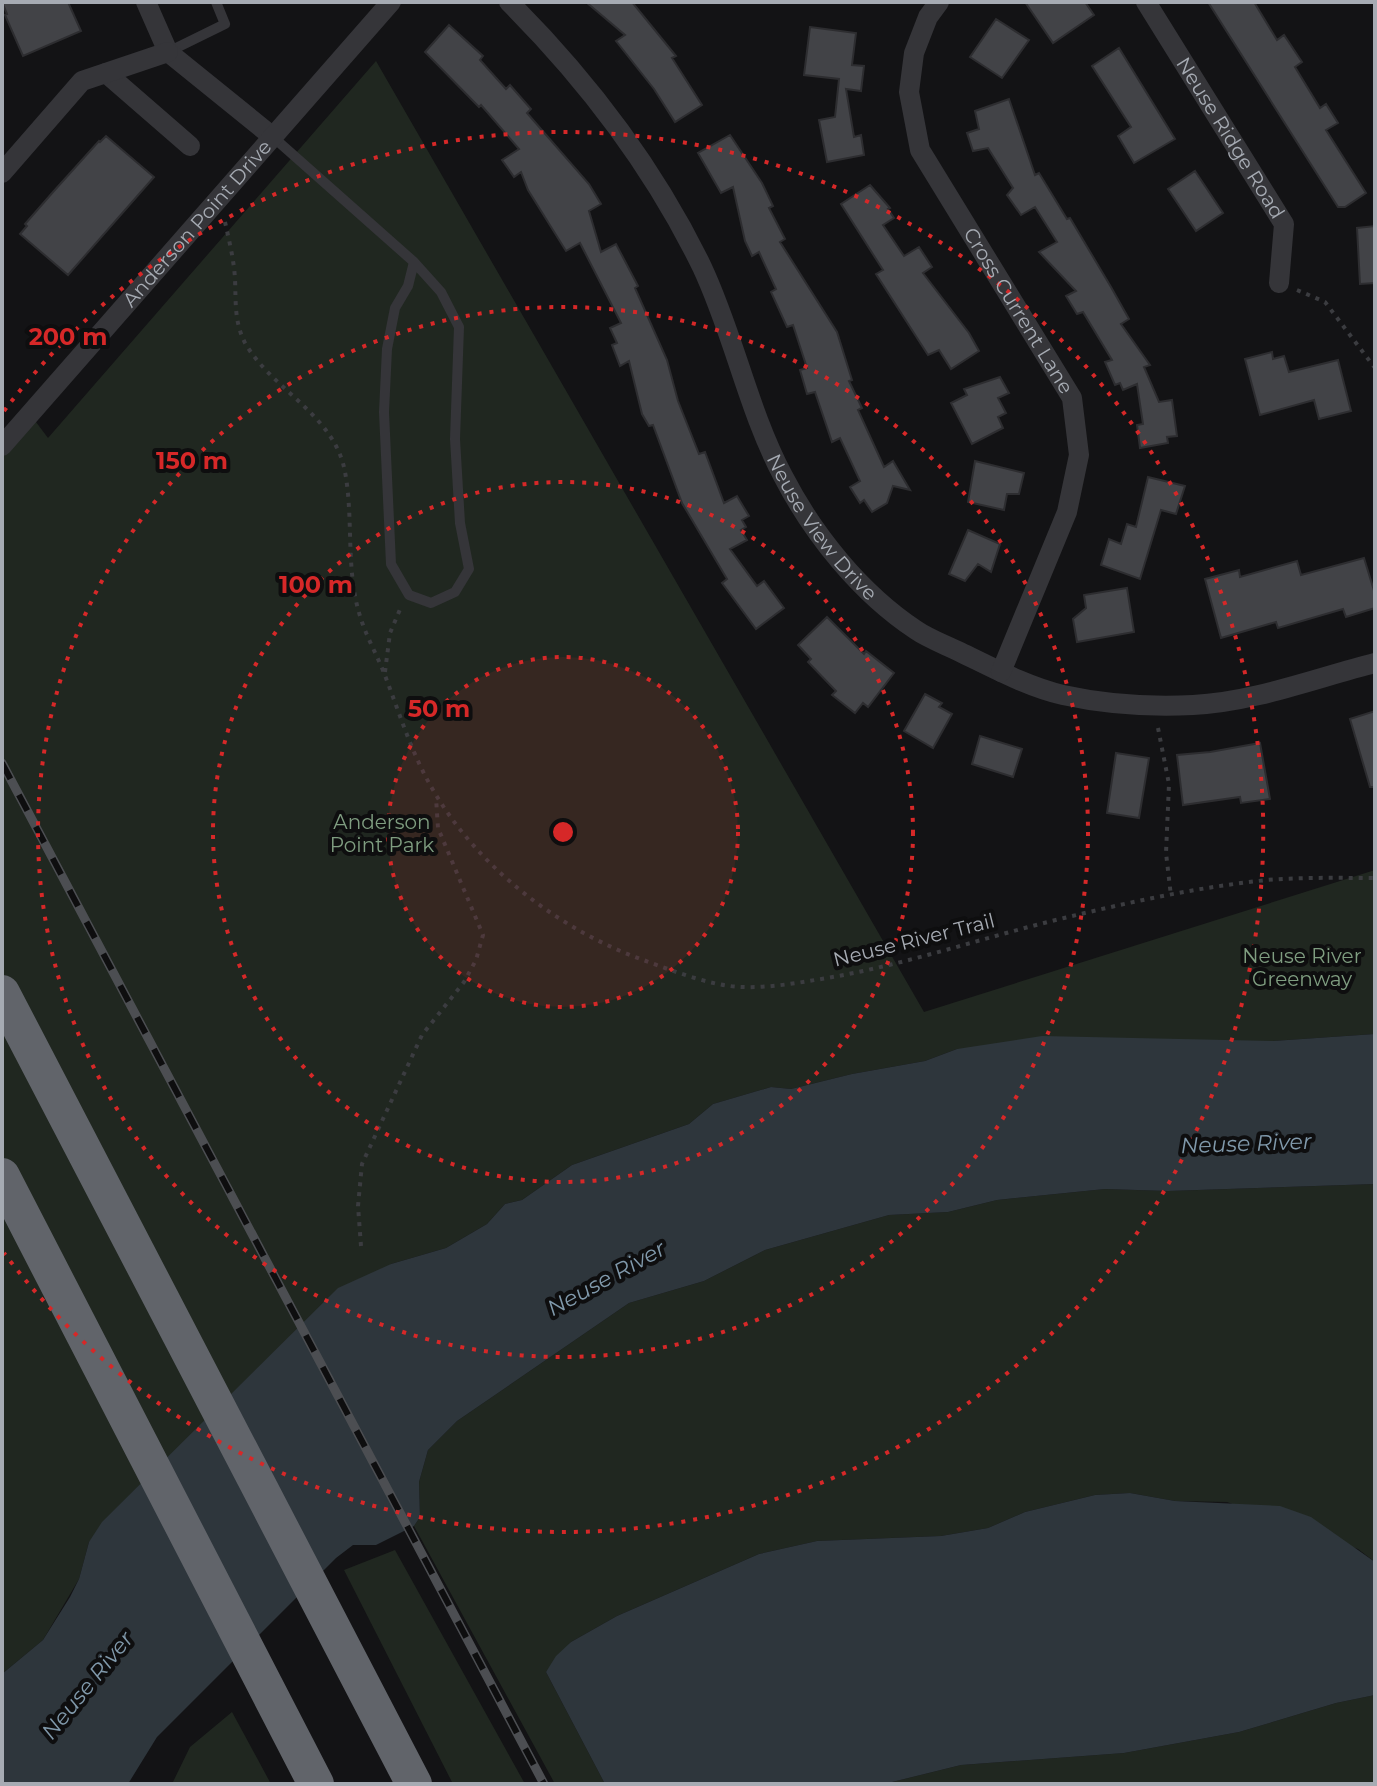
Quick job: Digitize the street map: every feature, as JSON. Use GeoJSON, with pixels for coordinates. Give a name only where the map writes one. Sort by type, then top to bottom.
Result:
{"type":"FeatureCollection","features":[{"type":"Feature","properties":{"kind":"highway"},"geometry":{"type":"LineString","coordinates":[[2,993],[414,1784]]}},
{"type":"Feature","properties":{"kind":"highway"},"geometry":{"type":"LineString","coordinates":[[2,1176],[316,1784]]}},
{"type":"Feature","properties":{"kind":"street"},"geometry":{"type":"LineString","coordinates":[[146,2],[168,52],[273,137]]}},
{"type":"Feature","properties":{"kind":"street","name":"Anderson Point Drive"},"geometry":{"type":"LineString","coordinates":[[2,446],[391,2]]}},
{"type":"Feature","properties":{"kind":"street","name":"Neuse View Drive"},"geometry":{"type":"LineString","coordinates":[[509,2],[602,107],[648,171],[701,267],[763,432],[783,476],[814,527],[841,563],[867,590],[916,630],[1001,672],[1062,695],[1145,705],[1194,705],[1239,698],[1375,663]]}},
{"type":"Feature","properties":{"kind":"street","name":"Cross Current Lane"},"geometry":{"type":"LineString","coordinates":[[939,2],[928,17],[912,66],[909,92],[920,150],[1072,398],[1079,455],[1067,512],[1001,672]]}},
{"type":"Feature","properties":{"kind":"street","name":"Neuse Ridge Road"},"geometry":{"type":"LineString","coordinates":[[1146,2],[1284,224],[1279,283]]}},
{"type":"Feature","properties":{"kind":"street"},"geometry":{"type":"LineString","coordinates":[[2,173],[82,81],[168,52]]}},
{"type":"Feature","properties":{"kind":"street"},"geometry":{"type":"LineString","coordinates":[[106,73],[190,146]]}},
{"type":"Feature","properties":{"kind":"lane"},"geometry":{"type":"LineString","coordinates":[[168,52],[225,24],[216,2]]}},
{"type":"Feature","properties":{"kind":"lane"},"geometry":{"type":"LineString","coordinates":[[273,137],[414,262],[441,292],[459,327],[455,439],[460,523],[469,569],[455,592],[431,603],[409,595],[391,564],[384,412],[387,349],[395,308],[408,286],[414,262]]}},
{"type":"Feature","properties":{"kind":"path","name":"Neuse River Trail"},"geometry":{"type":"LineString","coordinates":[[225,219],[235,275],[235,316],[243,339],[258,363],[320,423],[337,446],[345,469],[353,579],[361,618],[406,737],[436,796],[473,844],[507,878],[564,924],[615,950],[675,972],[737,988],[777,986],[869,972],[1062,918],[1171,896],[1268,880],[1375,878]]}},
{"type":"Feature","properties":{"kind":"path"},"geometry":{"type":"LineString","coordinates":[[1279,283],[1325,302],[1375,368]]}},
{"type":"Feature","properties":{"kind":"path"},"geometry":{"type":"LineString","coordinates":[[385,675],[390,633],[396,613],[409,595]]}},
{"type":"Feature","properties":{"kind":"path"},"geometry":{"type":"LineString","coordinates":[[1157,722],[1169,784],[1166,853],[1171,896]]}},
{"type":"Feature","properties":{"kind":"path"},"geometry":{"type":"LineString","coordinates":[[361,1246],[358,1206],[362,1164],[422,1035],[464,982],[476,960],[483,935],[438,828],[436,796]]}},
{"type":"Feature","properties":{"kind":"green space","name":"Anderson Point Park"},"geometry":{"type":"Polygon","coordinates":[[[376,61],[924,1012],[1375,870],[1375,1034],[1273,1041],[957,1049],[925,1061],[791,1089],[771,1087],[713,1104],[689,1124],[572,1165],[522,1200],[505,1204],[487,1224],[446,1248],[391,1264],[89,1542],[79,1579],[43,1640],[2,1674],[2,431],[27,410],[48,438],[376,61]]]}},
{"type":"Feature","properties":{"kind":"green space"},"geometry":{"type":"Polygon","coordinates":[[[1375,1184],[1375,1562],[1358,1549],[1227,1502],[1175,1501],[1130,1493],[1095,1495],[1025,1512],[988,1528],[941,1536],[817,1541],[759,1554],[617,1616],[571,1642],[546,1672],[605,1784],[555,1784],[414,1526],[420,1517],[419,1482],[428,1450],[457,1421],[629,1303],[704,1281],[765,1250],[889,1215],[948,1212],[997,1200],[1105,1189],[1168,1191],[1375,1184]]]}},
{"type":"Feature","properties":{"kind":"green space"},"geometry":{"type":"Polygon","coordinates":[[[395,1550],[525,1784],[453,1784],[344,1570],[395,1550]]]}},
{"type":"Feature","properties":{"kind":"green space"},"geometry":{"type":"Polygon","coordinates":[[[1375,1695],[1375,1784],[884,1784],[961,1765],[1124,1753],[1239,1732],[1336,1703],[1375,1695]]]}},
{"type":"Feature","properties":{"kind":"green space"},"geometry":{"type":"Polygon","coordinates":[[[232,1712],[271,1784],[172,1784],[190,1747],[232,1712]]]}},
{"type":"Feature","properties":{"kind":"water","name":"Neuse River"},"geometry":{"type":"Polygon","coordinates":[[[1375,1034],[1375,1184],[1168,1191],[1105,1189],[997,1200],[948,1212],[889,1215],[765,1250],[704,1281],[629,1303],[457,1421],[428,1450],[419,1482],[420,1517],[414,1526],[376,1545],[353,1545],[336,1558],[157,1737],[128,1784],[2,1784],[2,1674],[43,1640],[79,1579],[89,1542],[102,1522],[338,1288],[391,1264],[446,1248],[487,1224],[505,1204],[522,1200],[572,1165],[689,1124],[713,1104],[771,1087],[791,1089],[925,1061],[957,1049],[1042,1036],[1273,1041],[1375,1034]]]}},
{"type":"Feature","properties":{"kind":"water"},"geometry":{"type":"Polygon","coordinates":[[[1130,1493],[1175,1501],[1280,1506],[1311,1517],[1375,1562],[1375,1695],[1336,1703],[1239,1732],[1124,1753],[961,1765],[884,1784],[605,1784],[546,1672],[556,1656],[571,1642],[617,1616],[759,1554],[817,1541],[941,1536],[988,1528],[1025,1512],[1095,1495],[1130,1493]]]}},
{"type":"Feature","properties":{"kind":"building"},"geometry":{"type":"Polygon","coordinates":[[[2,2],[68,2],[81,31],[23,56],[2,2]]]}},
{"type":"Feature","properties":{"kind":"building"},"geometry":{"type":"Polygon","coordinates":[[[586,2],[632,2],[676,56],[672,58],[702,105],[675,122],[654,89],[616,41],[625,35],[586,2]]]}},
{"type":"Feature","properties":{"kind":"building"},"geometry":{"type":"Polygon","coordinates":[[[1025,2],[1085,2],[1094,15],[1053,43],[1025,2]]]}},
{"type":"Feature","properties":{"kind":"building"},"geometry":{"type":"Polygon","coordinates":[[[1208,2],[1254,2],[1277,40],[1284,35],[1302,62],[1295,67],[1320,108],[1326,104],[1338,123],[1326,130],[1366,193],[1345,207],[1338,207],[1208,2]]]}},
{"type":"Feature","properties":{"kind":"building"},"geometry":{"type":"Polygon","coordinates":[[[996,19],[1029,40],[1002,78],[970,57],[996,19]]]}},
{"type":"Feature","properties":{"kind":"building"},"geometry":{"type":"Polygon","coordinates":[[[449,25],[483,56],[480,60],[506,89],[510,85],[531,109],[527,113],[589,184],[601,204],[589,211],[601,252],[616,244],[638,286],[635,288],[667,360],[678,401],[699,454],[705,452],[724,503],[737,496],[749,516],[742,520],[746,527],[741,530],[747,540],[730,549],[757,586],[764,581],[784,608],[756,629],[722,583],[727,579],[682,503],[653,425],[649,426],[642,414],[629,361],[620,366],[612,345],[617,343],[610,328],[621,323],[580,243],[566,251],[528,190],[521,172],[514,177],[502,160],[519,149],[481,105],[479,107],[425,52],[449,25]]]}},
{"type":"Feature","properties":{"kind":"building"},"geometry":{"type":"Polygon","coordinates":[[[810,27],[856,33],[852,65],[864,66],[861,91],[846,89],[854,137],[861,135],[864,155],[827,162],[819,120],[835,117],[839,79],[804,75],[810,27]]]}},
{"type":"Feature","properties":{"kind":"building"},"geometry":{"type":"Polygon","coordinates":[[[1119,48],[1175,139],[1134,163],[1118,136],[1131,127],[1092,66],[1119,48]]]}},
{"type":"Feature","properties":{"kind":"building"},"geometry":{"type":"Polygon","coordinates":[[[1009,99],[1035,175],[1039,173],[1067,219],[1070,218],[1129,319],[1121,324],[1150,365],[1144,367],[1159,402],[1172,400],[1177,436],[1167,437],[1168,443],[1140,448],[1137,425],[1143,424],[1137,384],[1123,390],[1120,383],[1115,385],[1105,362],[1112,360],[1083,312],[1077,314],[1066,296],[1076,291],[1039,252],[1057,242],[1035,207],[1021,215],[1007,195],[1013,188],[988,148],[973,151],[967,133],[979,129],[975,111],[1009,99]]]}},
{"type":"Feature","properties":{"kind":"building"},"geometry":{"type":"Polygon","coordinates":[[[730,135],[762,183],[773,206],[769,208],[785,239],[780,242],[837,332],[852,380],[849,381],[862,408],[858,410],[884,467],[893,461],[910,490],[893,486],[887,503],[872,512],[864,500],[860,503],[850,487],[860,481],[840,438],[832,442],[815,392],[807,394],[800,370],[807,368],[793,325],[787,327],[771,292],[776,289],[759,252],[752,256],[745,241],[733,187],[721,193],[698,153],[730,135]]]}},
{"type":"Feature","properties":{"kind":"building"},"geometry":{"type":"Polygon","coordinates":[[[106,136],[154,177],[68,275],[20,234],[53,192],[106,136]]]}},
{"type":"Feature","properties":{"kind":"building"},"geometry":{"type":"Polygon","coordinates":[[[1195,171],[1223,213],[1196,231],[1168,189],[1195,171]]]}},
{"type":"Feature","properties":{"kind":"building"},"geometry":{"type":"Polygon","coordinates":[[[870,185],[890,208],[894,218],[883,225],[904,256],[919,247],[932,267],[923,273],[979,351],[951,369],[939,350],[928,355],[876,274],[883,270],[841,204],[870,185]]]}},
{"type":"Feature","properties":{"kind":"building"},"geometry":{"type":"Polygon","coordinates":[[[1375,226],[1375,283],[1360,284],[1357,228],[1375,226]]]}},
{"type":"Feature","properties":{"kind":"building"},"geometry":{"type":"Polygon","coordinates":[[[1272,352],[1273,359],[1284,356],[1289,372],[1338,360],[1351,411],[1319,419],[1314,400],[1260,415],[1245,359],[1272,352]]]}},
{"type":"Feature","properties":{"kind":"building"},"geometry":{"type":"Polygon","coordinates":[[[1000,377],[1009,393],[998,398],[1006,413],[998,417],[1003,428],[972,444],[951,403],[967,395],[964,389],[1000,377]]]}},
{"type":"Feature","properties":{"kind":"building"},"geometry":{"type":"Polygon","coordinates":[[[975,461],[1024,473],[1019,494],[1007,494],[1004,510],[968,502],[975,461]]]}},
{"type":"Feature","properties":{"kind":"building"},"geometry":{"type":"Polygon","coordinates":[[[1148,477],[1185,486],[1176,514],[1161,510],[1140,579],[1101,565],[1109,539],[1121,544],[1127,524],[1136,527],[1148,477]]]}},
{"type":"Feature","properties":{"kind":"building"},"geometry":{"type":"Polygon","coordinates":[[[968,530],[1000,544],[991,572],[978,564],[965,581],[949,574],[968,530]]]}},
{"type":"Feature","properties":{"kind":"building"},"geometry":{"type":"Polygon","coordinates":[[[1364,558],[1375,594],[1375,608],[1346,617],[1343,609],[1278,628],[1276,622],[1221,638],[1205,579],[1239,570],[1240,577],[1297,561],[1301,575],[1364,558]]]}},
{"type":"Feature","properties":{"kind":"building"},"geometry":{"type":"Polygon","coordinates":[[[1127,588],[1134,632],[1077,642],[1073,619],[1086,608],[1084,595],[1127,588]]]}},
{"type":"Feature","properties":{"kind":"building"},"geometry":{"type":"Polygon","coordinates":[[[827,617],[864,654],[866,651],[894,673],[868,707],[863,703],[855,713],[832,695],[836,691],[808,662],[811,659],[798,645],[827,617]]]}},
{"type":"Feature","properties":{"kind":"building"},"geometry":{"type":"Polygon","coordinates":[[[925,694],[942,703],[939,707],[952,714],[933,748],[904,731],[925,694]]]}},
{"type":"Feature","properties":{"kind":"building"},"geometry":{"type":"Polygon","coordinates":[[[1375,711],[1375,787],[1370,787],[1350,719],[1375,711]]]}},
{"type":"Feature","properties":{"kind":"building"},"geometry":{"type":"Polygon","coordinates":[[[980,736],[1022,749],[1013,777],[972,764],[980,736]]]}},
{"type":"Feature","properties":{"kind":"building"},"geometry":{"type":"Polygon","coordinates":[[[1260,743],[1270,799],[1241,803],[1240,797],[1183,805],[1177,755],[1260,743]]]}},
{"type":"Feature","properties":{"kind":"building"},"geometry":{"type":"Polygon","coordinates":[[[1116,753],[1149,758],[1139,818],[1107,813],[1116,753]]]}},
{"type":"Feature","properties":{"kind":"railway"},"geometry":{"type":"LineString","coordinates":[[2,763],[544,1784]]}},
{"type":"Feature","properties":{"kind":"park label","name":"Neuse River Greenway"},"geometry":{"type":"Point","coordinates":[1302,968]}}]}
